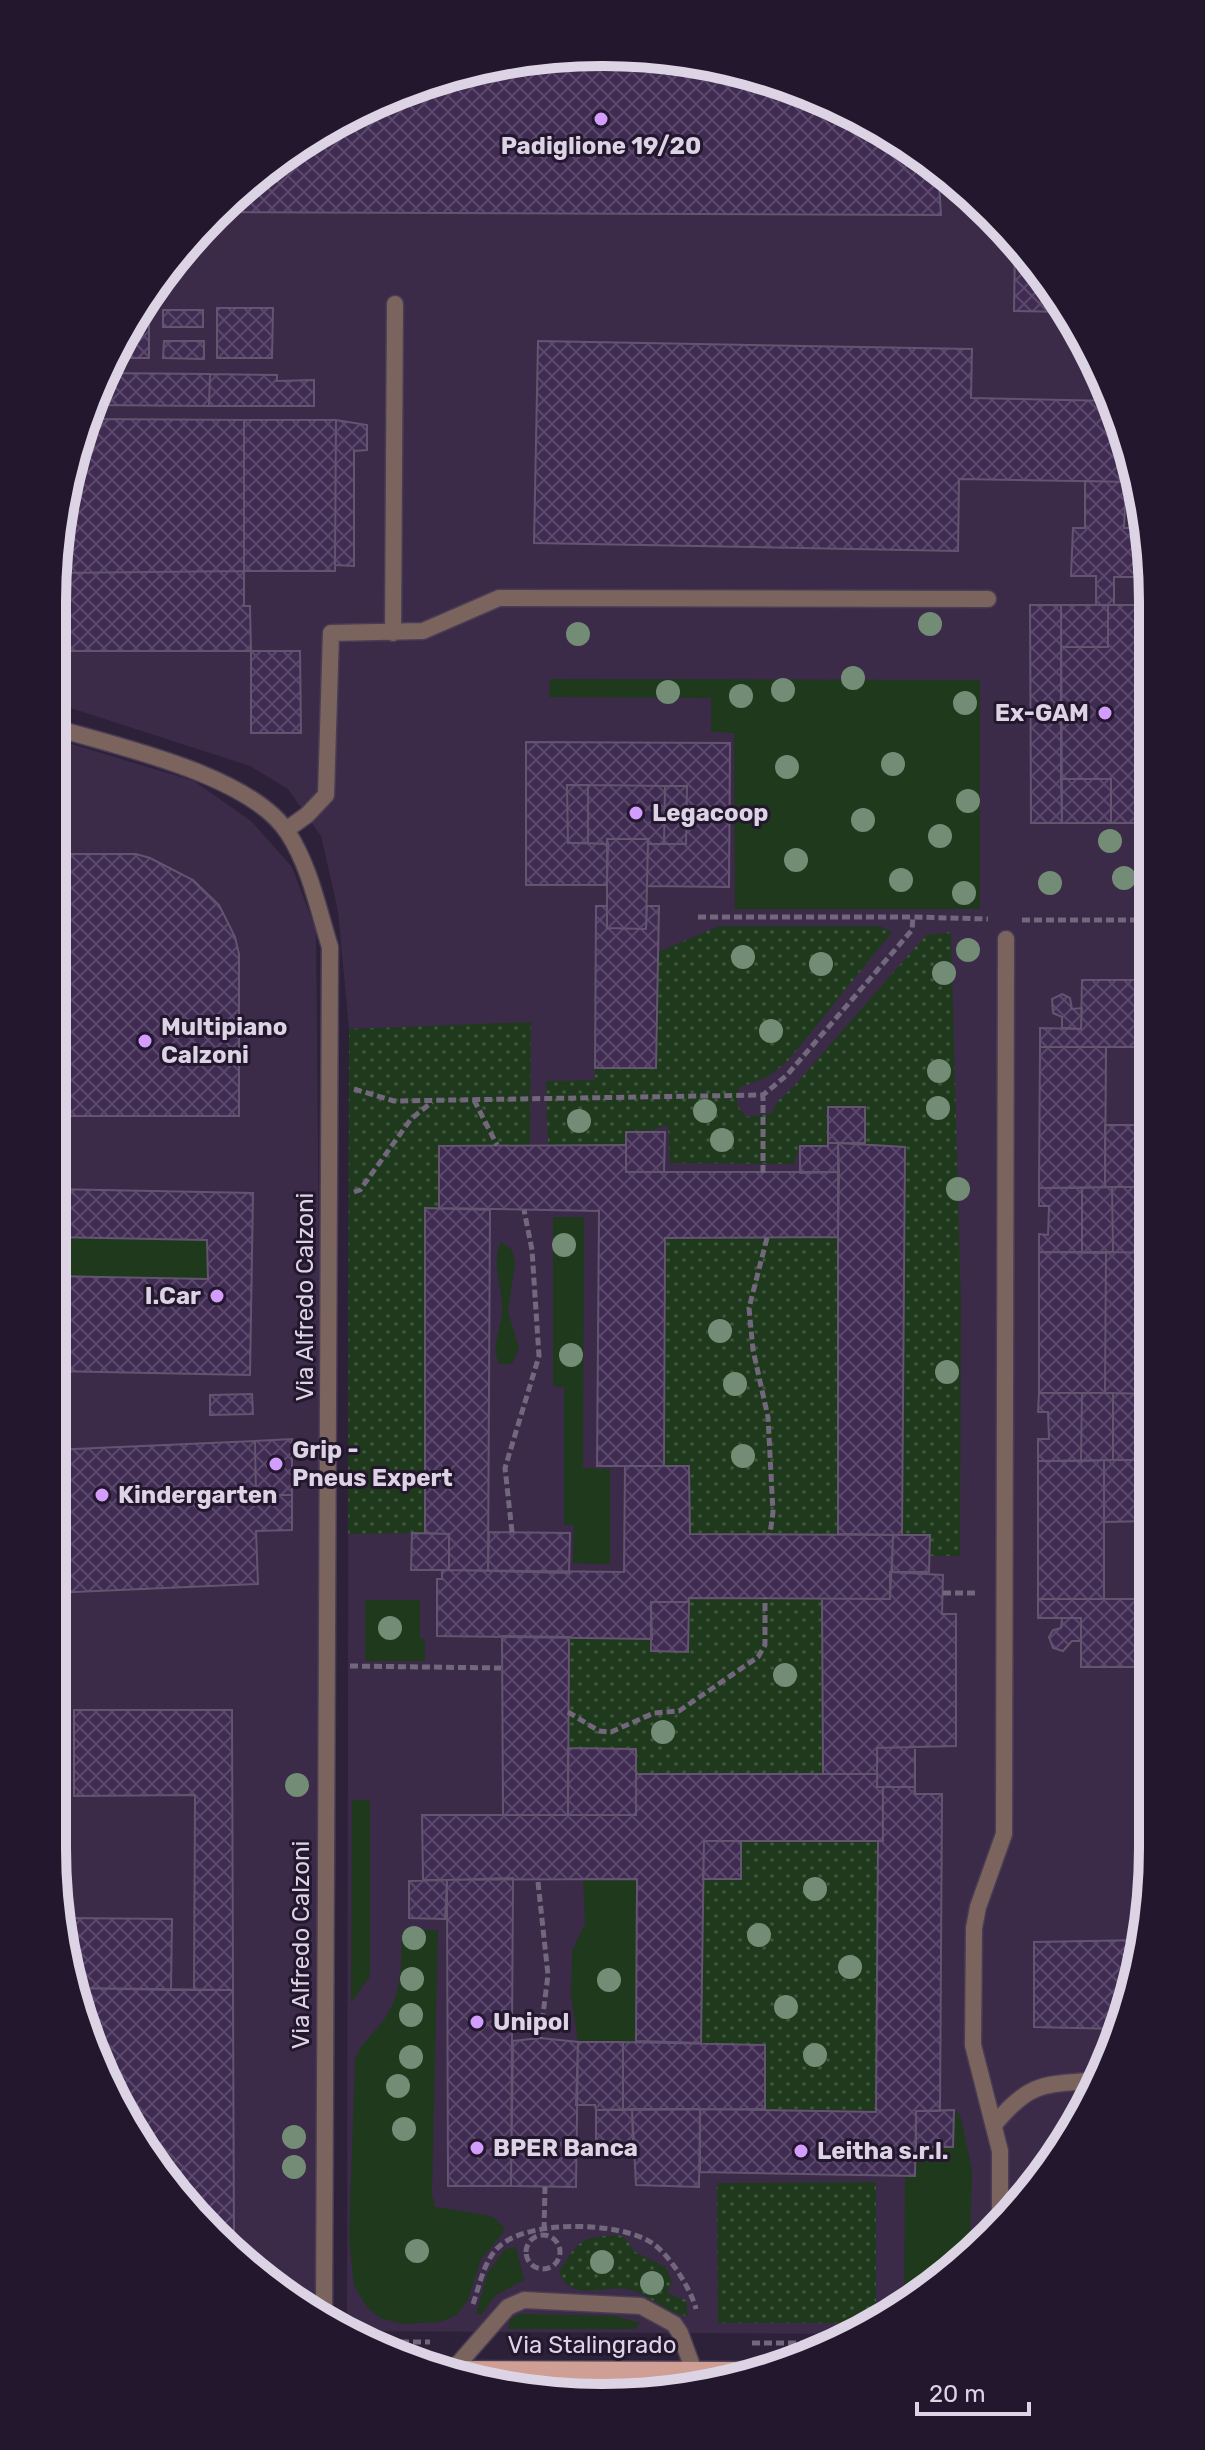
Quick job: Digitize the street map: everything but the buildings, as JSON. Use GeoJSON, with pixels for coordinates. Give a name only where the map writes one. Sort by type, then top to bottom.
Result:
{"type":"FeatureCollection","features":[{"type":"Feature","properties":{"kind":"main road","name":"Via Stalingrado"},"geometry":{"type":"LineString","coordinates":[[485,2371],[718,2371]]}},
{"type":"Feature","properties":{"kind":"street"},"geometry":{"type":"LineString","coordinates":[[393,633],[395,304]]}},
{"type":"Feature","properties":{"kind":"street"},"geometry":{"type":"LineString","coordinates":[[286,830],[307,815],[326,795],[331,633],[423,631],[499,598],[988,599]]}},
{"type":"Feature","properties":{"kind":"street","name":"Via Alfredo Calzoni"},"geometry":{"type":"LineString","coordinates":[[66,731],[180,764],[254,803],[286,830],[304,862],[330,947],[324,2306]]}},
{"type":"Feature","properties":{"kind":"street"},"geometry":{"type":"LineString","coordinates":[[1000,2208],[1000,2151],[973,2045],[974,1928],[978,1907],[1004,1834],[1006,939]]}},
{"type":"Feature","properties":{"kind":"street"},"geometry":{"type":"LineString","coordinates":[[994,2125],[1016,2098],[1040,2085],[1086,2081]]}},
{"type":"Feature","properties":{"kind":"street"},"geometry":{"type":"LineString","coordinates":[[454,2363],[508,2307],[524,2300],[641,2306],[674,2324],[694,2371]]}},
{"type":"Feature","properties":{"kind":"path"},"geometry":{"type":"LineString","coordinates":[[698,917],[1000,920]]}},
{"type":"Feature","properties":{"kind":"path"},"geometry":{"type":"LineString","coordinates":[[330,1082],[394,1101],[763,1095],[787,1075],[912,930],[913,917]]}},
{"type":"Feature","properties":{"kind":"path"},"geometry":{"type":"LineString","coordinates":[[1014,920],[1139,920]]}},
{"type":"Feature","properties":{"kind":"path"},"geometry":{"type":"LineString","coordinates":[[763,1095],[763,1173]]}},
{"type":"Feature","properties":{"kind":"path"},"geometry":{"type":"LineString","coordinates":[[329,1196],[360,1190],[411,1119],[424,1106],[437,1100]]}},
{"type":"Feature","properties":{"kind":"path"},"geometry":{"type":"LineString","coordinates":[[473,1100],[497,1145]]}},
{"type":"Feature","properties":{"kind":"path"},"geometry":{"type":"LineString","coordinates":[[512,1532],[505,1468],[539,1356],[532,1250],[524,1210]]}},
{"type":"Feature","properties":{"kind":"path"},"geometry":{"type":"LineString","coordinates":[[767,1238],[749,1308],[753,1350],[768,1417],[773,1512],[770,1534]]}},
{"type":"Feature","properties":{"kind":"path"},"geometry":{"type":"LineString","coordinates":[[568,1712],[599,1731],[611,1732],[654,1713],[679,1711],[758,1657],[765,1645],[765,1598]]}},
{"type":"Feature","properties":{"kind":"path"},"geometry":{"type":"LineString","coordinates":[[326,1665],[501,1668]]}},
{"type":"Feature","properties":{"kind":"path"},"geometry":{"type":"LineString","coordinates":[[538,1882],[548,1975],[540,2038]]}},
{"type":"Feature","properties":{"kind":"path"},"geometry":{"type":"LineString","coordinates":[[544,2231],[545,2187]]}},
{"type":"Feature","properties":{"kind":"path"},"geometry":{"type":"LineString","coordinates":[[470,2313],[494,2251],[518,2233],[617,2229],[650,2241],[671,2261],[695,2303],[699,2318]]}},
{"type":"Feature","properties":{"kind":"path"},"geometry":{"type":"LineString","coordinates":[[544,2231],[557,2242],[560,2252],[553,2266],[542,2269],[528,2259],[527,2248],[533,2238],[544,2231]]}},
{"type":"Feature","properties":{"kind":"shaded area"},"geometry":{"type":"Polygon","coordinates":[[[567,67],[638,67],[673,71],[707,76],[775,94],[840,121],[871,138],[901,156],[956,199],[982,223],[1028,276],[1049,304],[1084,365],[1111,430],[1121,464],[1138,567],[1139,1848],[1134,1918],[1129,1952],[1111,2020],[1084,2085],[1049,2146],[1006,2201],[956,2251],[901,2294],[829,2334],[370,2331],[347,2319],[349,1029],[338,911],[321,836],[288,789],[250,766],[66,707],[67,567],[76,498],[94,430],[121,365],[156,304],[177,276],[223,223],[249,199],[304,156],[365,121],[430,94],[464,84],[567,67]]]}},
{"type":"Feature","properties":{"kind":"shaded area"},"geometry":{"type":"Polygon","coordinates":[[[66,742],[194,781],[251,821],[292,867],[316,930],[325,1891],[324,2306],[276,2273],[223,2227],[156,2146],[121,2085],[107,2053],[94,2020],[76,1952],[66,1848],[66,742]]]}},
{"type":"Feature","properties":{"kind":"green space"},"geometry":{"type":"Polygon","coordinates":[[[550,679],[980,680],[980,909],[735,909],[734,733],[711,732],[711,698],[549,697],[550,679]]]}},
{"type":"Feature","properties":{"kind":"green space"},"geometry":{"type":"Polygon","coordinates":[[[719,926],[880,926],[892,932],[787,1062],[767,1077],[739,1088],[738,1104],[748,1117],[772,1113],[777,1102],[926,935],[951,932],[961,1302],[960,1556],[929,1556],[929,1535],[902,1535],[905,1147],[865,1146],[865,1107],[828,1107],[828,1146],[800,1146],[794,1164],[670,1163],[668,1125],[646,1132],[626,1145],[548,1145],[546,1081],[594,1080],[595,1068],[656,1068],[658,952],[719,926]]]}},
{"type":"Feature","properties":{"kind":"green space"},"geometry":{"type":"Polygon","coordinates":[[[531,1022],[530,1145],[440,1146],[439,1208],[425,1208],[425,1533],[348,1534],[349,1029],[531,1022]]]}},
{"type":"Feature","properties":{"kind":"green space"},"geometry":{"type":"Polygon","coordinates":[[[553,1217],[584,1217],[583,1468],[610,1469],[610,1564],[573,1563],[574,1525],[564,1525],[564,1387],[553,1386],[553,1217]]]}},
{"type":"Feature","properties":{"kind":"green space"},"geometry":{"type":"Polygon","coordinates":[[[66,1237],[207,1240],[208,1279],[66,1276],[66,1237]]]}},
{"type":"Feature","properties":{"kind":"green space"},"geometry":{"type":"Polygon","coordinates":[[[838,1237],[838,1534],[690,1534],[689,1467],[664,1466],[665,1238],[838,1237]]]}},
{"type":"Feature","properties":{"kind":"green space"},"geometry":{"type":"Polygon","coordinates":[[[501,1242],[512,1250],[515,1263],[508,1312],[519,1348],[512,1364],[499,1364],[496,1351],[502,1313],[497,1268],[501,1242]]]}},
{"type":"Feature","properties":{"kind":"green space"},"geometry":{"type":"Polygon","coordinates":[[[689,1598],[822,1599],[823,1774],[636,1774],[635,1749],[568,1748],[569,1637],[652,1639],[688,1652],[689,1598]]]}},
{"type":"Feature","properties":{"kind":"green space"},"geometry":{"type":"Polygon","coordinates":[[[365,1600],[420,1600],[420,1638],[425,1639],[425,1661],[365,1661],[365,1600]]]}},
{"type":"Feature","properties":{"kind":"green space"},"geometry":{"type":"Polygon","coordinates":[[[352,1800],[370,1800],[370,1976],[351,2003],[352,1800]]]}},
{"type":"Feature","properties":{"kind":"green space"},"geometry":{"type":"Polygon","coordinates":[[[741,1841],[878,1841],[876,2111],[765,2109],[765,2045],[701,2043],[703,1879],[741,1879],[741,1841]]]}},
{"type":"Feature","properties":{"kind":"green space"},"geometry":{"type":"Polygon","coordinates":[[[583,1879],[637,1879],[636,2041],[578,2042],[571,1995],[572,1951],[585,1924],[583,1879]]]}},
{"type":"Feature","properties":{"kind":"green space"},"geometry":{"type":"Polygon","coordinates":[[[402,1930],[438,1930],[432,2194],[435,2207],[492,2216],[504,2227],[503,2233],[481,2259],[468,2300],[457,2315],[439,2322],[403,2324],[380,2318],[366,2306],[354,2285],[349,2239],[355,2059],[385,2018],[395,1998],[400,1976],[402,1930]]]}},
{"type":"Feature","properties":{"kind":"green space"},"geometry":{"type":"Polygon","coordinates":[[[954,2110],[960,2115],[972,2169],[970,2238],[904,2292],[905,2176],[915,2175],[916,2147],[953,2147],[954,2110]]]}},
{"type":"Feature","properties":{"kind":"green space"},"geometry":{"type":"Polygon","coordinates":[[[876,2182],[876,2309],[851,2323],[718,2323],[717,2183],[876,2182]]]}},
{"type":"Feature","properties":{"kind":"green space"},"geometry":{"type":"Polygon","coordinates":[[[618,2235],[625,2238],[635,2252],[666,2267],[672,2282],[667,2293],[686,2300],[688,2316],[631,2290],[581,2290],[565,2282],[559,2272],[576,2247],[587,2239],[618,2235]]]}},
{"type":"Feature","properties":{"kind":"green space"},"geometry":{"type":"Polygon","coordinates":[[[516,2247],[524,2280],[496,2295],[481,2315],[476,2314],[488,2273],[505,2249],[516,2247]]]}},
{"type":"Feature","properties":{"kind":"green space"},"geometry":{"type":"Polygon","coordinates":[[[520,2314],[615,2316],[640,2323],[636,2329],[508,2329],[510,2319],[520,2314]]]}},
{"type":"Feature","properties":{"kind":"place","name":"Padiglione 19/20"},"geometry":{"type":"Point","coordinates":[601,119]}},
{"type":"Feature","properties":{"kind":"place","name":"Ex-GAM"},"geometry":{"type":"Point","coordinates":[1105,713]}},
{"type":"Feature","properties":{"kind":"place","name":"Legacoop"},"geometry":{"type":"Point","coordinates":[636,813]}},
{"type":"Feature","properties":{"kind":"place","name":"Multipiano Calzoni"},"geometry":{"type":"Point","coordinates":[145,1041]}},
{"type":"Feature","properties":{"kind":"place","name":"I.Car"},"geometry":{"type":"Point","coordinates":[217,1296]}},
{"type":"Feature","properties":{"kind":"place","name":"Grip - Pneus Expert"},"geometry":{"type":"Point","coordinates":[276,1464]}},
{"type":"Feature","properties":{"kind":"place","name":"Kindergarten"},"geometry":{"type":"Point","coordinates":[102,1495]}},
{"type":"Feature","properties":{"kind":"place","name":"Unipol"},"geometry":{"type":"Point","coordinates":[477,2022]}},
{"type":"Feature","properties":{"kind":"place","name":"BPER Banca"},"geometry":{"type":"Point","coordinates":[477,2148]}},
{"type":"Feature","properties":{"kind":"place","name":"Leitha s.r.l."},"geometry":{"type":"Point","coordinates":[801,2151]}}]}
